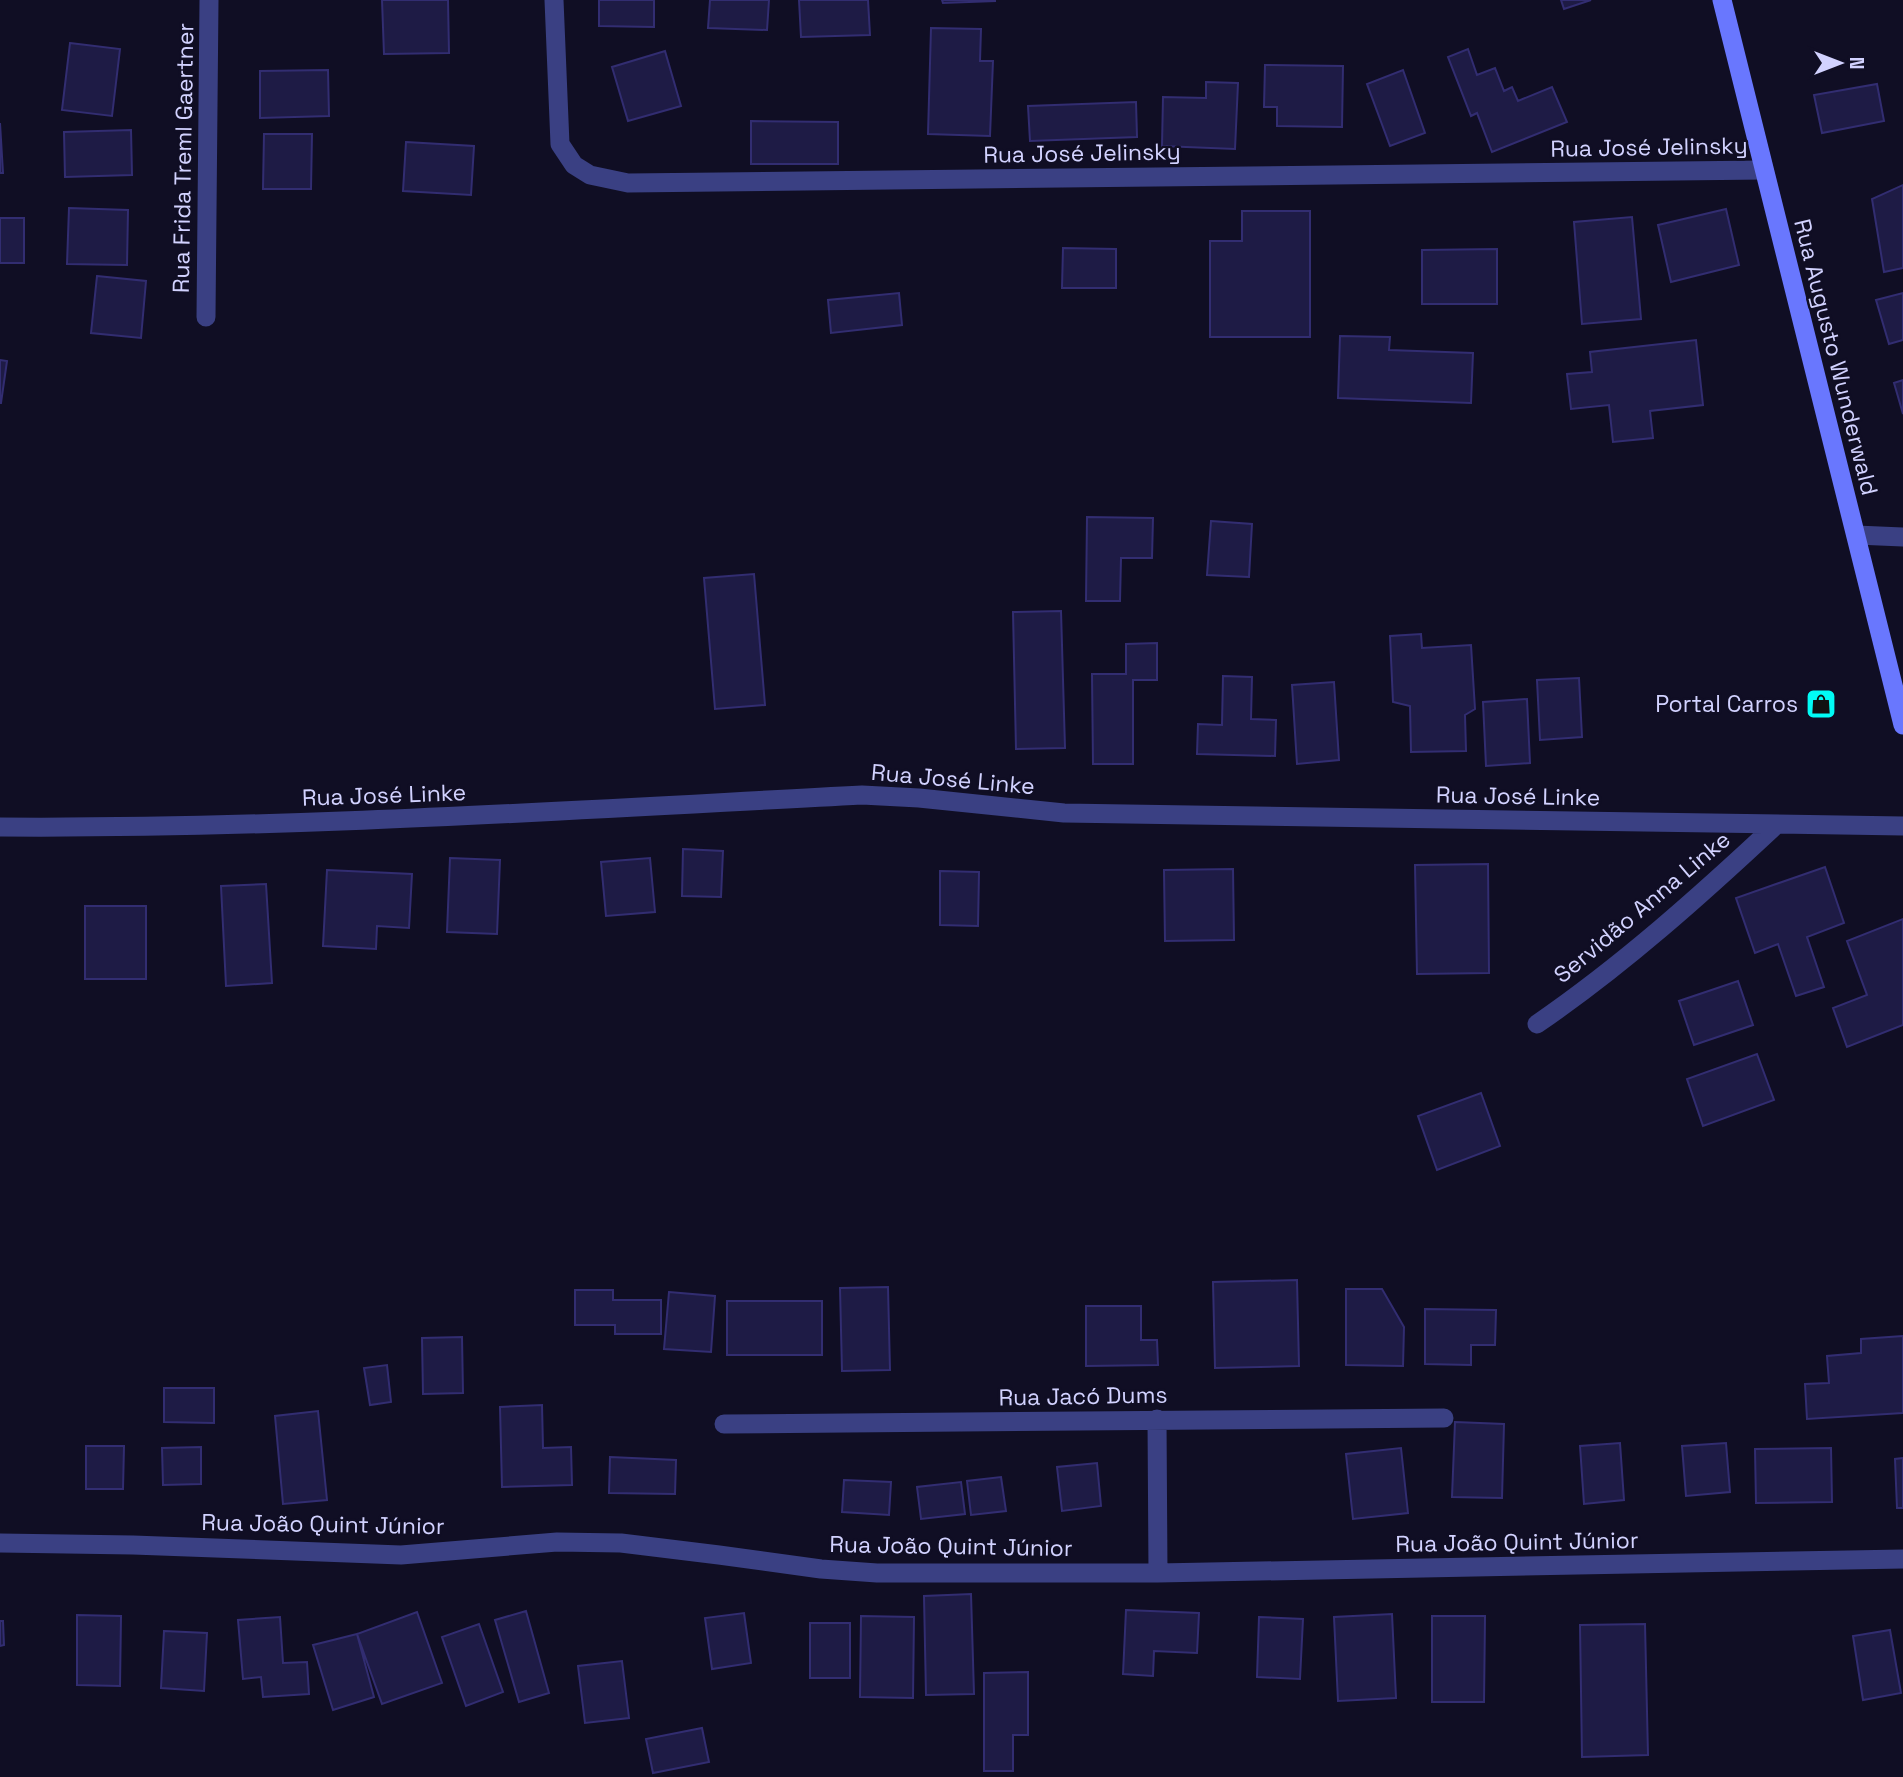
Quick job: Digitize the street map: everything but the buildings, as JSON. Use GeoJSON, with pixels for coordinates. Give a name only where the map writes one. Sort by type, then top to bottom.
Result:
{"type":"FeatureCollection","features":[{"type":"Feature","properties":{"kind":"main road","name":"Rua Augusto Wunderwald"},"geometry":{"type":"LineString","coordinates":[[1722,0],[1903,725]]}},
{"type":"Feature","properties":{"kind":"street","name":"Rua Frida Treml Gaertner"},"geometry":{"type":"LineString","coordinates":[[206,317],[209,0]]}},
{"type":"Feature","properties":{"kind":"street","name":"Rua José Jelinsky"},"geometry":{"type":"LineString","coordinates":[[554,0],[560,144],[574,165],[590,175],[628,183],[1764,170]]}},
{"type":"Feature","properties":{"kind":"street"},"geometry":{"type":"LineString","coordinates":[[1856,535],[1903,537]]}},
{"type":"Feature","properties":{"kind":"street","name":"Rua José Linke"},"geometry":{"type":"LineString","coordinates":[[0,827],[120,828],[391,820],[862,796],[919,798],[1064,813],[1903,826]]}},
{"type":"Feature","properties":{"kind":"street","name":"Servidão Anna Linke"},"geometry":{"type":"LineString","coordinates":[[1536,1024],[1578,996],[1627,956],[1712,885],[1777,824]]}},
{"type":"Feature","properties":{"kind":"street","name":"Rua Jacó Dums"},"geometry":{"type":"LineString","coordinates":[[723,1423],[1444,1418]]}},
{"type":"Feature","properties":{"kind":"street"},"geometry":{"type":"LineString","coordinates":[[1157,1419],[1158,1573]]}},
{"type":"Feature","properties":{"kind":"street","name":"Rua João Quint Júnior"},"geometry":{"type":"LineString","coordinates":[[0,1543],[401,1555],[583,1542],[719,1555],[821,1570],[877,1573],[1158,1573],[1903,1559]]}},
{"type":"Feature","properties":{"kind":"place","name":"Portal Carros"},"geometry":{"type":"Point","coordinates":[1821,704]}}]}
